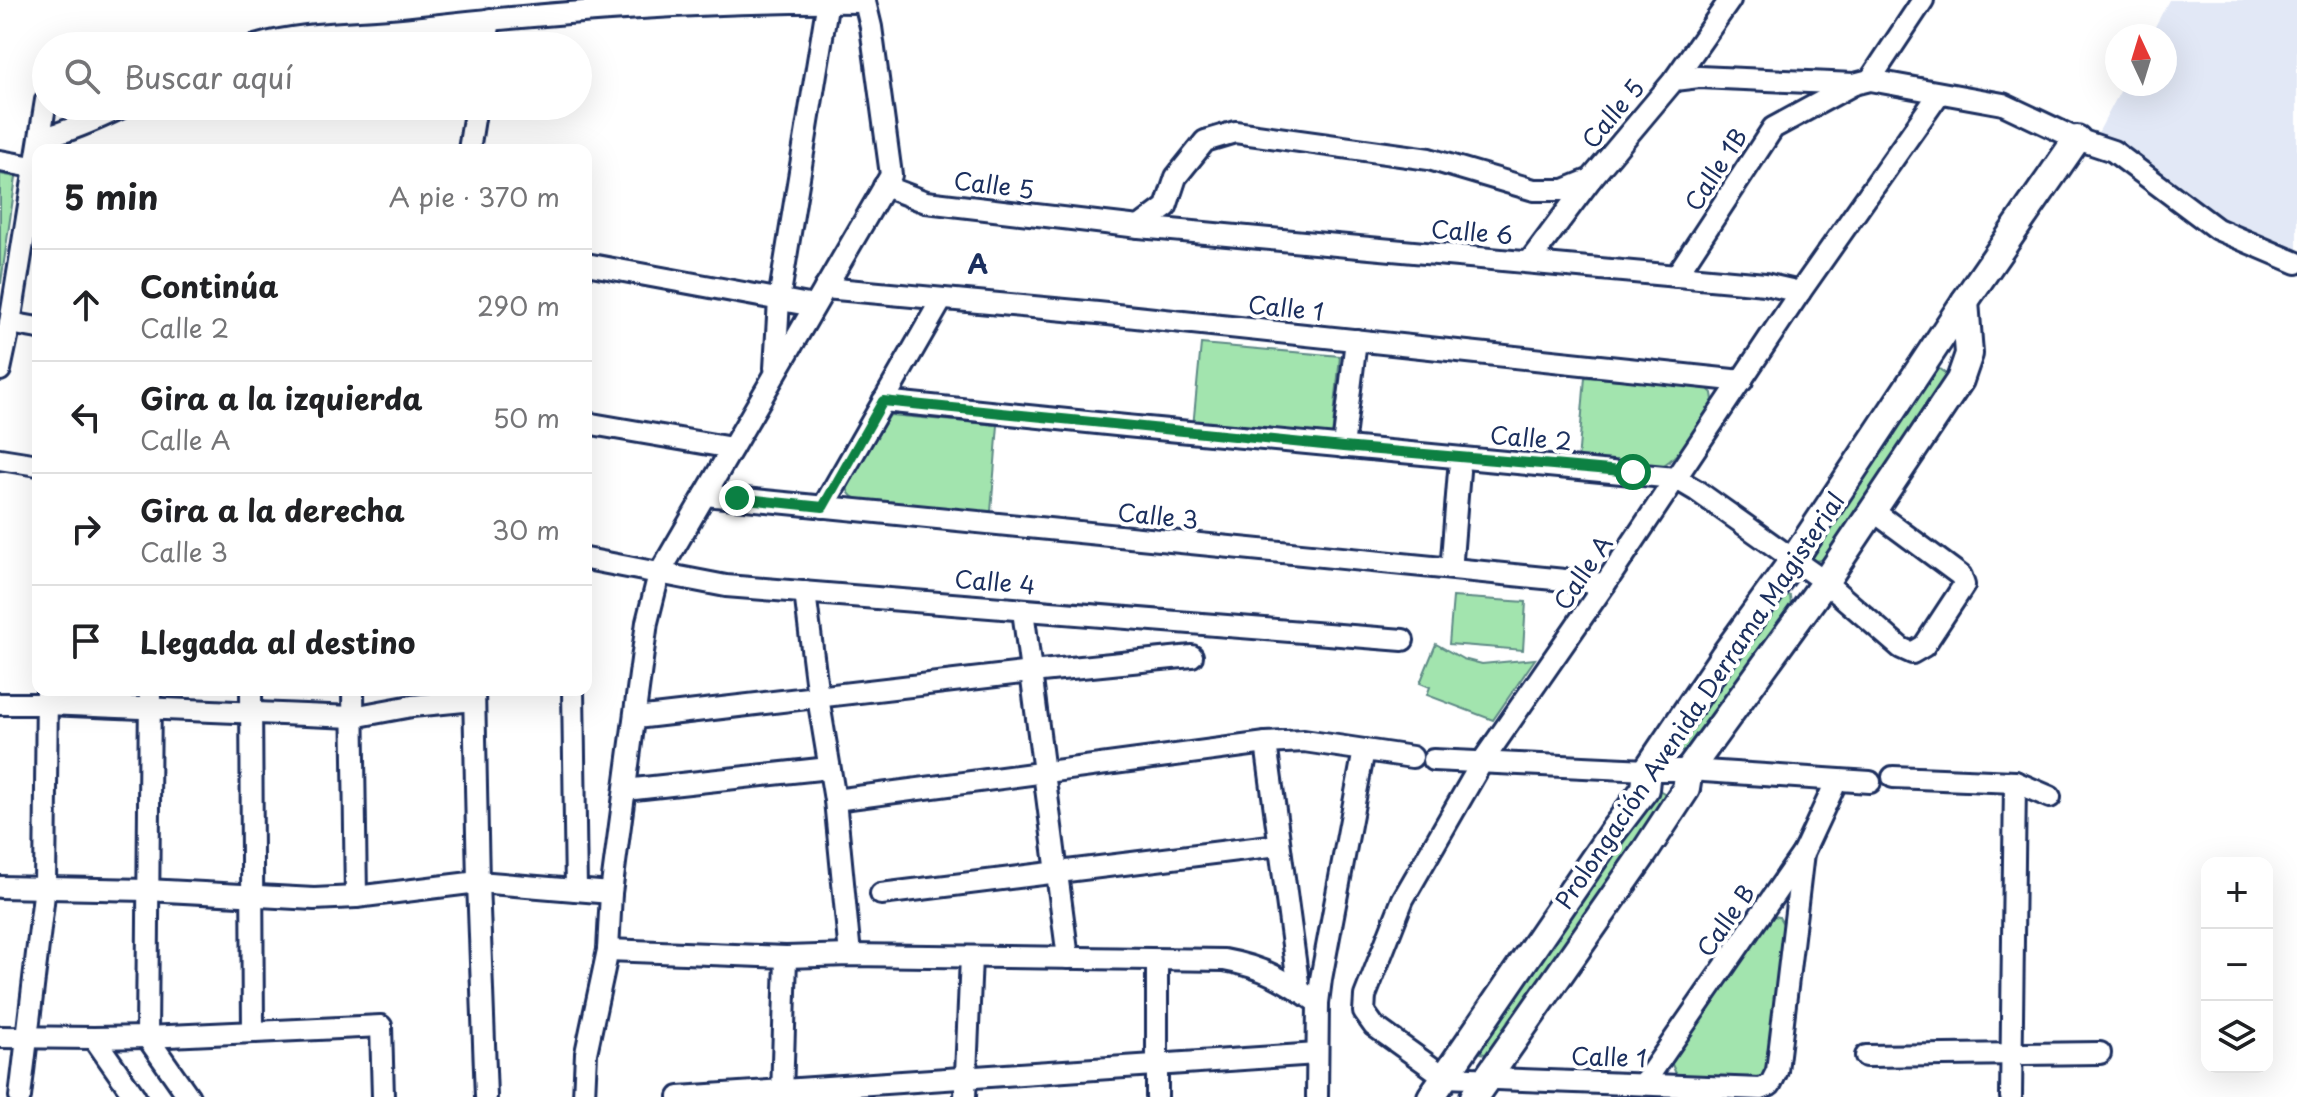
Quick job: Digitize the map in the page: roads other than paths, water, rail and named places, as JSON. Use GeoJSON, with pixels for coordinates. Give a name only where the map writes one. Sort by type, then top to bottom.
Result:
{"type":"FeatureCollection","features":[{"type":"Feature","properties":{"kind":"street"},"geometry":{"type":"LineString","coordinates":[[775,373],[779,300],[828,0]]}},
{"type":"Feature","properties":{"kind":"street"},"geometry":{"type":"LineString","coordinates":[[355,32],[586,9],[828,0],[865,2],[871,27],[891,175],[659,574],[647,622],[611,893],[608,950],[586,1053],[584,1097]]}},
{"type":"Feature","properties":{"kind":"street"},"geometry":{"type":"LineString","coordinates":[[1674,80],[1730,0]]}},
{"type":"Feature","properties":{"kind":"street"},"geometry":{"type":"LineString","coordinates":[[1862,82],[1923,0]]}},
{"type":"Feature","properties":{"kind":"street"},"geometry":{"type":"LineString","coordinates":[[488,32],[490,19]]}},
{"type":"Feature","properties":{"kind":"street","name":"Calle 5"},"geometry":{"type":"LineString","coordinates":[[884,186],[926,202],[1139,227],[1166,207],[1176,177],[1205,141],[1235,132],[1429,159],[1534,190],[1564,190],[1591,179],[1674,80],[1699,77],[1862,82],[2003,104],[2077,139],[2113,151],[2217,229],[2297,263]]}},
{"type":"Feature","properties":{"kind":"street","name":"Calle 1B"},"geometry":{"type":"LineString","coordinates":[[1676,276],[1773,128],[1862,82]]}},
{"type":"Feature","properties":{"kind":"street","name":"Calle A"},"geometry":{"type":"LineString","coordinates":[[1438,1087],[1374,1026],[1364,1012],[1365,996],[1403,899],[1482,762],[1800,292],[1939,94]]}},
{"type":"Feature","properties":{"kind":"street"},"geometry":{"type":"LineString","coordinates":[[39,144],[43,120]]}},
{"type":"Feature","properties":{"kind":"street"},"geometry":{"type":"LineString","coordinates":[[40,139],[94,120]]}},
{"type":"Feature","properties":{"kind":"street"},"geometry":{"type":"LineString","coordinates":[[470,144],[474,120]]}},
{"type":"Feature","properties":{"kind":"street","name":"Prolongación Avenida Derrama Magisterial"},"geometry":{"type":"LineString","coordinates":[[1438,1087],[1645,789],[1647,770],[1794,559],[2077,139]]}},
{"type":"Feature","properties":{"kind":"street"},"geometry":{"type":"LineString","coordinates":[[0,161],[32,167]]}},
{"type":"Feature","properties":{"kind":"street"},"geometry":{"type":"LineString","coordinates":[[1529,262],[1591,179]]}},
{"type":"Feature","properties":{"kind":"street"},"geometry":{"type":"LineString","coordinates":[[0,370],[32,192]]}},
{"type":"Feature","properties":{"kind":"street","name":"Calle 6"},"geometry":{"type":"LineString","coordinates":[[1139,227],[1765,284],[1800,292]]}},
{"type":"Feature","properties":{"kind":"street"},"geometry":{"type":"LineString","coordinates":[[592,265],[814,306]]}},
{"type":"Feature","properties":{"kind":"street","name":"Calle 1"},"geometry":{"type":"LineString","coordinates":[[825,288],[1742,381]]}},
{"type":"Feature","properties":{"kind":"street"},"geometry":{"type":"LineString","coordinates":[[823,507],[942,299]]}},
{"type":"Feature","properties":{"kind":"street","name":"Prolongación Avenida Derrama Magisterial"},"geometry":{"type":"LineString","coordinates":[[1480,1087],[1644,853],[1686,789],[1689,770],[1825,582],[1960,380],[1969,354],[1965,301]]}},
{"type":"Feature","properties":{"kind":"street"},"geometry":{"type":"LineString","coordinates":[[10,323],[32,327]]}},
{"type":"Feature","properties":{"kind":"street"},"geometry":{"type":"LineString","coordinates":[[1343,447],[1356,340]]}},
{"type":"Feature","properties":{"kind":"street","name":"Calle 2"},"geometry":{"type":"LineString","coordinates":[[883,401],[1675,478],[1794,559],[1901,648],[1912,653],[1924,646],[1964,585],[1961,576],[1872,510]]}},
{"type":"Feature","properties":{"kind":"street"},"geometry":{"type":"LineString","coordinates":[[592,424],[732,448]]}},
{"type":"Feature","properties":{"kind":"street"},"geometry":{"type":"LineString","coordinates":[[0,459],[32,464]]}},
{"type":"Feature","properties":{"kind":"street"},"geometry":{"type":"LineString","coordinates":[[1452,559],[1459,471]]}},
{"type":"Feature","properties":{"kind":"street","name":"Calle 3"},"geometry":{"type":"LineString","coordinates":[[705,495],[1605,584]]}},
{"type":"Feature","properties":{"kind":"street","name":"Calle 4"},"geometry":{"type":"LineString","coordinates":[[592,560],[726,586],[1403,640]]}},
{"type":"Feature","properties":{"kind":"street"},"geometry":{"type":"LineString","coordinates":[[805,592],[835,800],[850,955]]}},
{"type":"Feature","properties":{"kind":"street"},"geometry":{"type":"LineString","coordinates":[[1023,610],[1068,958]]}},
{"type":"Feature","properties":{"kind":"street"},"geometry":{"type":"LineString","coordinates":[[636,718],[1192,656]]}},
{"type":"Feature","properties":{"kind":"street"},"geometry":{"type":"LineString","coordinates":[[251,696],[253,1032]]}},
{"type":"Feature","properties":{"kind":"street"},"geometry":{"type":"LineString","coordinates":[[353,696],[356,897]]}},
{"type":"Feature","properties":{"kind":"street"},"geometry":{"type":"LineString","coordinates":[[0,704],[47,697],[150,699],[252,713],[353,717],[468,696]]}},
{"type":"Feature","properties":{"kind":"street"},"geometry":{"type":"LineString","coordinates":[[474,696],[486,1097]]}},
{"type":"Feature","properties":{"kind":"street"},"geometry":{"type":"LineString","coordinates":[[573,696],[576,890]]}},
{"type":"Feature","properties":{"kind":"street"},"geometry":{"type":"LineString","coordinates":[[20,1097],[45,886],[47,697]]}},
{"type":"Feature","properties":{"kind":"street"},"geometry":{"type":"LineString","coordinates":[[150,699],[147,1037],[189,1097]]}},
{"type":"Feature","properties":{"kind":"street"},"geometry":{"type":"LineString","coordinates":[[835,800],[1266,743],[1304,741],[1423,759],[1689,770],[1870,782]]}},
{"type":"Feature","properties":{"kind":"street"},"geometry":{"type":"LineString","coordinates":[[1266,743],[1299,990]]}},
{"type":"Feature","properties":{"kind":"street"},"geometry":{"type":"LineString","coordinates":[[1317,1097],[1318,1003],[1364,750]]}},
{"type":"Feature","properties":{"kind":"street"},"geometry":{"type":"LineString","coordinates":[[625,790],[829,768]]}},
{"type":"Feature","properties":{"kind":"street"},"geometry":{"type":"LineString","coordinates":[[1893,777],[2015,782],[2050,797]]}},
{"type":"Feature","properties":{"kind":"street","name":"Calle B"},"geometry":{"type":"LineString","coordinates":[[1644,1083],[1803,853],[1837,780]]}},
{"type":"Feature","properties":{"kind":"street"},"geometry":{"type":"LineString","coordinates":[[2011,1097],[2015,782]]}},
{"type":"Feature","properties":{"kind":"street"},"geometry":{"type":"LineString","coordinates":[[881,894],[1278,845]]}},
{"type":"Feature","properties":{"kind":"street","name":"Calle 1"},"geometry":{"type":"LineString","coordinates":[[1438,1087],[1644,1083],[1761,1089],[1770,1085],[1777,1071],[1803,853]]}},
{"type":"Feature","properties":{"kind":"street"},"geometry":{"type":"LineString","coordinates":[[0,887],[45,886],[314,899],[478,882],[611,893]]}},
{"type":"Feature","properties":{"kind":"street"},"geometry":{"type":"LineString","coordinates":[[608,950],[786,957],[850,955],[1224,960],[1251,965],[1274,975],[1318,1003]]}},
{"type":"Feature","properties":{"kind":"street"},"geometry":{"type":"LineString","coordinates":[[782,1094],[786,957]]}},
{"type":"Feature","properties":{"kind":"street"},"geometry":{"type":"LineString","coordinates":[[965,1087],[971,957]]}},
{"type":"Feature","properties":{"kind":"street"},"geometry":{"type":"LineString","coordinates":[[1157,960],[1157,1097]]}},
{"type":"Feature","properties":{"kind":"street"},"geometry":{"type":"LineString","coordinates":[[0,1037],[147,1037],[381,1026],[383,1097]]}},
{"type":"Feature","properties":{"kind":"street"},"geometry":{"type":"LineString","coordinates":[[94,1038],[135,1097]]}},
{"type":"Feature","properties":{"kind":"street"},"geometry":{"type":"LineString","coordinates":[[1866,1056],[2100,1053]]}},
{"type":"Feature","properties":{"kind":"street"},"geometry":{"type":"LineString","coordinates":[[679,1097],[965,1087],[1157,1065],[1317,1054]]}},
{"type":"Feature","properties":{"kind":"district","name":"A"},"geometry":{"type":"Point","coordinates":[978,263]}}]}
